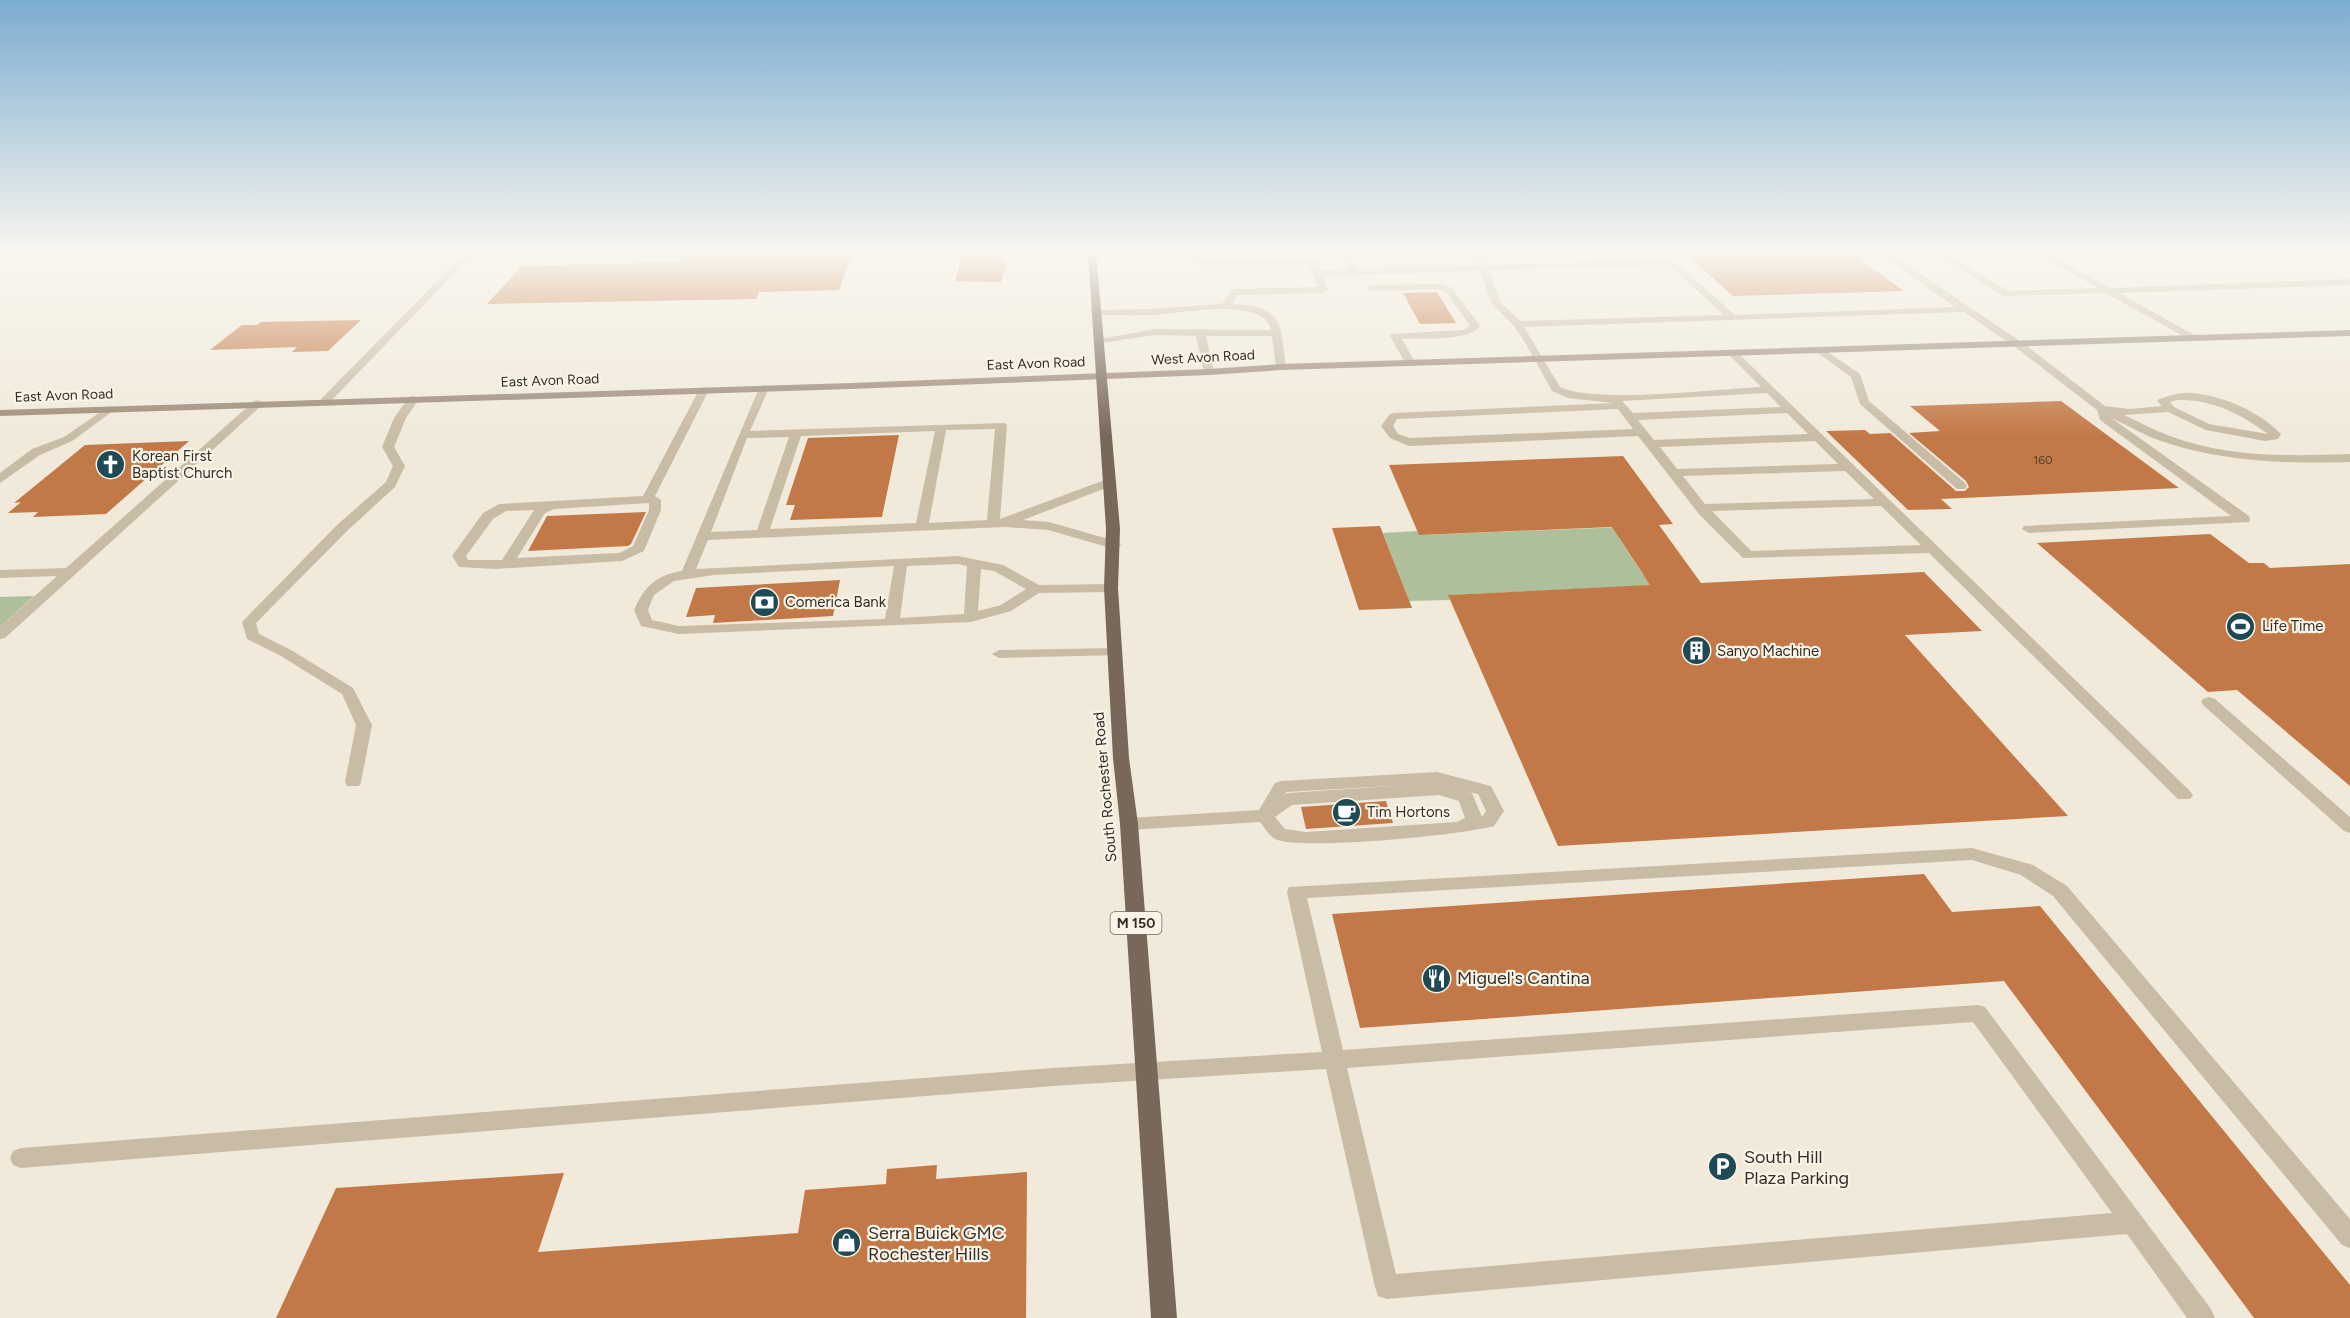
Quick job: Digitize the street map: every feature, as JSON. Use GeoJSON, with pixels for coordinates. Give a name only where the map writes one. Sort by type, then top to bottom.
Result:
{"type":"FeatureCollection","features":[{"type":"Feature","properties":{"kind":"main road","name":"South Rochester Road"},"geometry":{"type":"LineString","coordinates":[[1095,314],[1114,545],[1111,588],[1120,758],[1129,824],[1164,1318]]}},
{"type":"Feature","properties":{"kind":"main road","name":"West Avon Road"},"geometry":{"type":"LineString","coordinates":[[1101,376],[1281,367],[2350,333]]}},
{"type":"Feature","properties":{"kind":"main road","name":"East Avon Road"},"geometry":{"type":"LineString","coordinates":[[0,413],[1101,376]]}},
{"type":"Feature","properties":{"kind":"street"},"geometry":{"type":"LineString","coordinates":[[325,402],[411,314]]}},
{"type":"Feature","properties":{"kind":"street"},"geometry":{"type":"LineString","coordinates":[[1263,314],[1274,322],[1281,367]]}},
{"type":"Feature","properties":{"kind":"street"},"geometry":{"type":"LineString","coordinates":[[1411,364],[1395,336],[1465,333],[1475,326],[1466,314]]}},
{"type":"Feature","properties":{"kind":"street"},"geometry":{"type":"LineString","coordinates":[[1507,314],[1517,324],[1556,389],[1568,395],[1618,402],[1702,508],[1748,555],[1931,549]]}},
{"type":"Feature","properties":{"kind":"street"},"geometry":{"type":"LineString","coordinates":[[1728,314],[1733,318]]}},
{"type":"Feature","properties":{"kind":"street"},"geometry":{"type":"LineString","coordinates":[[1517,324],[1849,314]]}},
{"type":"Feature","properties":{"kind":"street"},"geometry":{"type":"LineString","coordinates":[[1973,314],[2019,345],[2102,409],[2167,439],[2230,455],[2289,460],[2350,458]]}},
{"type":"Feature","properties":{"kind":"street"},"geometry":{"type":"LineString","coordinates":[[2148,314],[2192,339]]}},
{"type":"Feature","properties":{"kind":"street"},"geometry":{"type":"LineString","coordinates":[[1098,342],[1155,332],[1275,333]]}},
{"type":"Feature","properties":{"kind":"street"},"geometry":{"type":"LineString","coordinates":[[1200,333],[1209,372]]}},
{"type":"Feature","properties":{"kind":"street"},"geometry":{"type":"LineString","coordinates":[[1822,351],[1856,376],[1864,402],[1961,486]]}},
{"type":"Feature","properties":{"kind":"street"},"geometry":{"type":"LineString","coordinates":[[1733,354],[2184,795]]}},
{"type":"Feature","properties":{"kind":"street"},"geometry":{"type":"LineString","coordinates":[[687,575],[764,388]]}},
{"type":"Feature","properties":{"kind":"street"},"geometry":{"type":"LineString","coordinates":[[647,499],[704,390]]}},
{"type":"Feature","properties":{"kind":"street"},"geometry":{"type":"LineString","coordinates":[[1642,432],[1409,442],[1394,436],[1387,426],[1394,416],[1770,390]]}},
{"type":"Feature","properties":{"kind":"street"},"geometry":{"type":"LineString","coordinates":[[2102,409],[2129,411],[2170,409],[2206,427],[2265,438],[2274,437],[2275,434],[2210,398],[2169,398],[2163,401],[2170,409]]}},
{"type":"Feature","properties":{"kind":"street"},"geometry":{"type":"LineString","coordinates":[[353,782],[364,725],[348,691],[286,653],[252,636],[249,622],[342,528],[391,484],[399,466],[388,447],[400,418],[413,399]]}},
{"type":"Feature","properties":{"kind":"street"},"geometry":{"type":"LineString","coordinates":[[0,635],[258,403]]}},
{"type":"Feature","properties":{"kind":"street"},"geometry":{"type":"LineString","coordinates":[[0,480],[36,452],[68,439],[109,409]]}},
{"type":"Feature","properties":{"kind":"street"},"geometry":{"type":"LineString","coordinates":[[2029,529],[2244,519],[2104,418],[2102,409]]}},
{"type":"Feature","properties":{"kind":"street"},"geometry":{"type":"LineString","coordinates":[[1630,417],[1790,410]]}},
{"type":"Feature","properties":{"kind":"street"},"geometry":{"type":"LineString","coordinates":[[743,435],[1001,425],[998,524]]}},
{"type":"Feature","properties":{"kind":"street"},"geometry":{"type":"LineString","coordinates":[[922,527],[940,427]]}},
{"type":"Feature","properties":{"kind":"street"},"geometry":{"type":"LineString","coordinates":[[762,534],[796,433]]}},
{"type":"Feature","properties":{"kind":"street"},"geometry":{"type":"LineString","coordinates":[[1651,444],[1818,437]]}},
{"type":"Feature","properties":{"kind":"street"},"geometry":{"type":"LineString","coordinates":[[1675,473],[1848,467]]}},
{"type":"Feature","properties":{"kind":"street"},"geometry":{"type":"LineString","coordinates":[[998,524],[1110,482]]}},
{"type":"Feature","properties":{"kind":"street"},"geometry":{"type":"LineString","coordinates":[[647,499],[655,500],[655,510],[644,539],[639,548],[622,557],[495,565],[464,564],[459,556],[488,516],[503,507],[647,499]]}},
{"type":"Feature","properties":{"kind":"street"},"geometry":{"type":"LineString","coordinates":[[1702,508],[1883,502]]}},
{"type":"Feature","properties":{"kind":"street"},"geometry":{"type":"LineString","coordinates":[[507,563],[540,510],[552,505]]}},
{"type":"Feature","properties":{"kind":"street"},"geometry":{"type":"LineString","coordinates":[[703,536],[998,524],[1049,526],[1114,545]]}},
{"type":"Feature","properties":{"kind":"street"},"geometry":{"type":"LineString","coordinates":[[1036,589],[1006,608],[970,618],[892,623],[679,630],[646,623],[641,610],[648,593],[670,577],[714,571],[901,562],[958,560],[974,563],[998,568],[1036,589],[1111,588]]}},
{"type":"Feature","properties":{"kind":"street"},"geometry":{"type":"LineString","coordinates":[[892,623],[901,562]]}},
{"type":"Feature","properties":{"kind":"street"},"geometry":{"type":"LineString","coordinates":[[970,618],[974,563]]}},
{"type":"Feature","properties":{"kind":"street"},"geometry":{"type":"LineString","coordinates":[[0,574],[70,572]]}},
{"type":"Feature","properties":{"kind":"street"},"geometry":{"type":"LineString","coordinates":[[999,654],[1115,652]]}},
{"type":"Feature","properties":{"kind":"street"},"geometry":{"type":"LineString","coordinates":[[2209,702],[2350,826]]}},
{"type":"Feature","properties":{"kind":"street"},"geometry":{"type":"LineString","coordinates":[[1437,778],[1485,790],[1495,811],[1488,822],[1460,828],[1306,838],[1280,834],[1264,816],[1281,787],[1437,778]]}},
{"type":"Feature","properties":{"kind":"street"},"geometry":{"type":"LineString","coordinates":[[1129,824],[1264,816]]}},
{"type":"Feature","properties":{"kind":"street"},"geometry":{"type":"LineString","coordinates":[[2133,1222],[1387,1287],[1296,892],[1972,854],[2026,870],[2060,891],[2350,1237]]}},
{"type":"Feature","properties":{"kind":"street"},"geometry":{"type":"LineString","coordinates":[[21,1158],[1053,1077],[1334,1060],[1978,1012],[2202,1318]]}},
{"type":"Feature","properties":{"kind":"green space"},"geometry":{"type":"Polygon","coordinates":[[[1624,527],[1619,538],[1643,575],[1663,585],[1449,595],[1450,600],[1409,601],[1383,533],[1418,531],[1420,535],[1624,527]]]}},
{"type":"Feature","properties":{"kind":"green space"},"geometry":{"type":"Polygon","coordinates":[[[34,596],[0,627],[0,597],[34,596]]]}},
{"type":"Feature","properties":{"kind":"building"},"geometry":{"type":"Polygon","coordinates":[[[1414,314],[1450,314],[1456,323],[1420,324],[1414,314]]]}},
{"type":"Feature","properties":{"kind":"building"},"geometry":{"type":"Polygon","coordinates":[[[361,320],[328,351],[292,352],[297,347],[210,350],[242,325],[257,325],[261,322],[361,320]]]}},
{"type":"Feature","properties":{"kind":"building"},"geometry":{"type":"Polygon","coordinates":[[[2061,401],[2179,488],[1941,499],[1952,509],[1908,510],[1826,431],[1865,430],[1870,434],[1890,433],[1956,491],[1965,491],[1969,487],[1966,481],[1909,433],[1940,431],[1910,406],[2061,401]]]}},
{"type":"Feature","properties":{"kind":"building"},"geometry":{"type":"Polygon","coordinates":[[[899,435],[882,517],[790,520],[795,505],[786,505],[808,438],[899,435]]]}},
{"type":"Feature","properties":{"kind":"building","name":"Korean First Baptist Church"},"geometry":{"type":"Polygon","coordinates":[[[189,441],[106,514],[33,517],[38,512],[8,513],[21,502],[14,503],[85,445],[189,441]]]}},
{"type":"Feature","properties":{"kind":"building","name":"Sanyo Machine"},"geometry":{"type":"Polygon","coordinates":[[[1623,456],[1673,524],[1659,525],[1701,583],[1924,572],[1982,631],[1905,635],[2068,816],[1558,846],[1448,595],[1650,585],[1612,527],[1419,535],[1389,465],[1623,456]]]}},
{"type":"Feature","properties":{"kind":"building"},"geometry":{"type":"Polygon","coordinates":[[[646,512],[628,546],[528,551],[547,516],[646,512]]]}},
{"type":"Feature","properties":{"kind":"building"},"geometry":{"type":"Polygon","coordinates":[[[1380,526],[1412,608],[1359,610],[1332,528],[1380,526]]]}},
{"type":"Feature","properties":{"kind":"building","name":"Life Time"},"geometry":{"type":"Polygon","coordinates":[[[2210,534],[2249,563],[2264,563],[2270,568],[2350,564],[2350,786],[2237,690],[2208,692],[2037,543],[2210,534]]]}},
{"type":"Feature","properties":{"kind":"building","name":"Comerica Bank"},"geometry":{"type":"Polygon","coordinates":[[[840,580],[833,616],[713,623],[715,615],[686,617],[696,588],[840,580]]]}},
{"type":"Feature","properties":{"kind":"building","name":"Tim Hortons"},"geometry":{"type":"Polygon","coordinates":[[[1386,801],[1393,823],[1306,829],[1301,807],[1386,801]]]}},
{"type":"Feature","properties":{"kind":"building"},"geometry":{"type":"Polygon","coordinates":[[[1924,874],[1952,912],[2040,906],[2350,1285],[2350,1318],[2254,1318],[2004,981],[1360,1028],[1332,914],[1924,874]]]}},
{"type":"Feature","properties":{"kind":"building","name":"Serra Buick GMC Rochester Hills"},"geometry":{"type":"Polygon","coordinates":[[[937,1165],[936,1179],[1027,1172],[1026,1318],[276,1318],[336,1188],[564,1173],[538,1252],[798,1233],[805,1190],[886,1184],[887,1169],[937,1165]]]}},
{"type":"Feature","properties":{"kind":"place","name":"Korean First Baptist Church"},"geometry":{"type":"Point","coordinates":[111,465]}},
{"type":"Feature","properties":{"kind":"place","name":"Comerica Bank"},"geometry":{"type":"Point","coordinates":[764,602]}},
{"type":"Feature","properties":{"kind":"place","name":"Life Time"},"geometry":{"type":"Point","coordinates":[2241,626]}},
{"type":"Feature","properties":{"kind":"place","name":"Sanyo Machine"},"geometry":{"type":"Point","coordinates":[1696,651]}},
{"type":"Feature","properties":{"kind":"place","name":"Tim Hortons"},"geometry":{"type":"Point","coordinates":[1346,812]}},
{"type":"Feature","properties":{"kind":"place","name":"Miguel's Cantina"},"geometry":{"type":"Point","coordinates":[1436,978]}},
{"type":"Feature","properties":{"kind":"place","name":"South Hill Plaza Parking"},"geometry":{"type":"Point","coordinates":[1723,1167]}},
{"type":"Feature","properties":{"kind":"place","name":"Serra Buick GMC Rochester Hills"},"geometry":{"type":"Point","coordinates":[847,1243]}}]}
